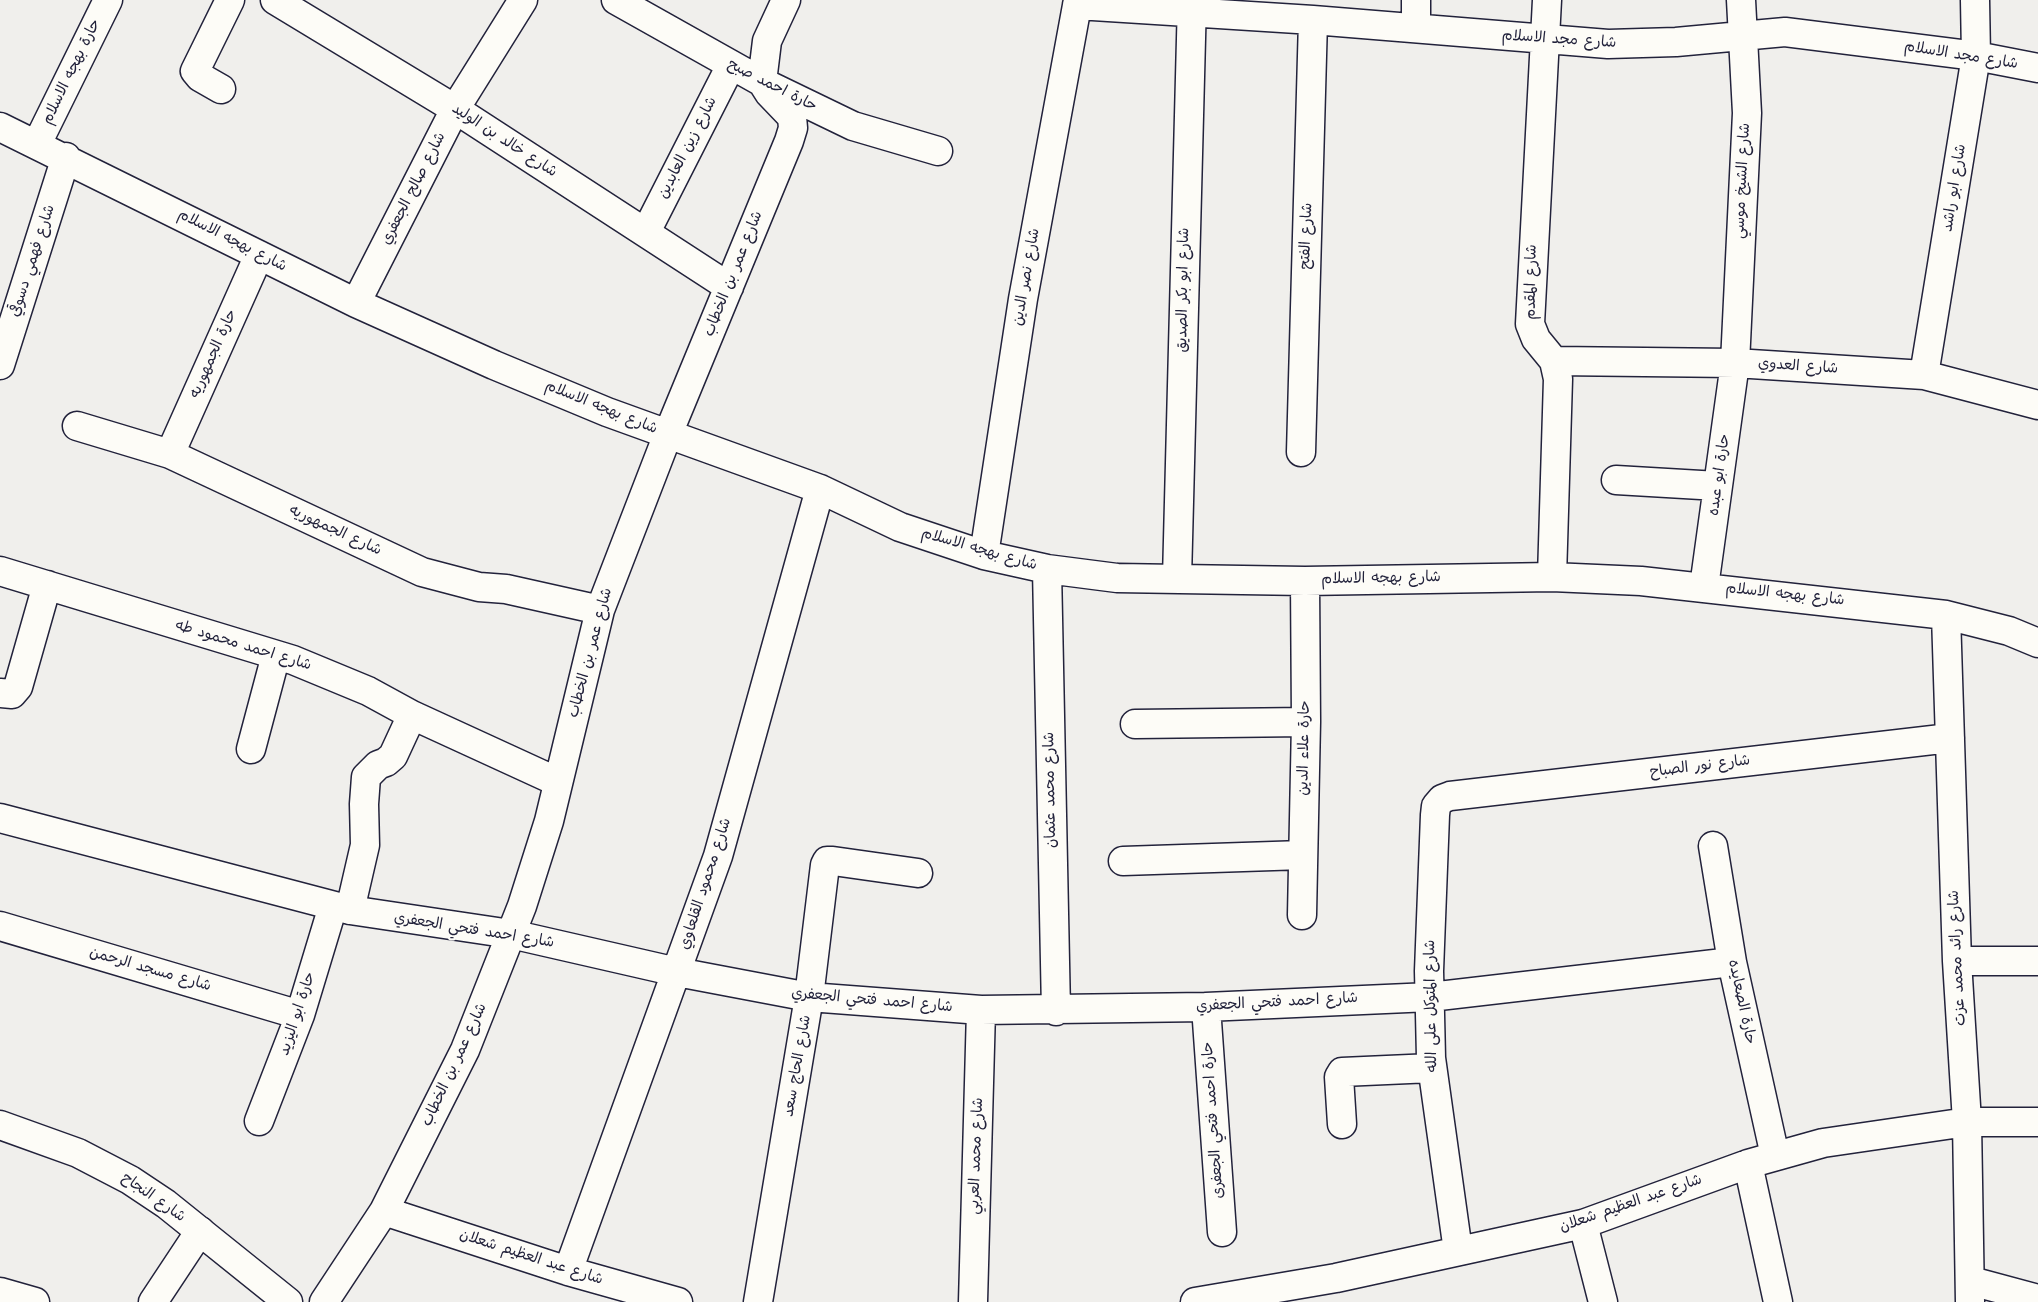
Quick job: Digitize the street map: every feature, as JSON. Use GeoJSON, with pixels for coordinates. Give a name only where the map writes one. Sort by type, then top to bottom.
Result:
{"type":"FeatureCollection","features":[{"type":"Feature","properties":{"kind":"street","name":"حارة بهجه الاسلام"},"geometry":{"type":"LineString","coordinates":[[37,144],[108,0]]}},
{"type":"Feature","properties":{"kind":"street"},"geometry":{"type":"LineString","coordinates":[[221,89],[200,77],[195,71],[230,0]]}},
{"type":"Feature","properties":{"kind":"street","name":"شارع خالد بن الوليد"},"geometry":{"type":"LineString","coordinates":[[275,0],[455,109],[729,287]]}},
{"type":"Feature","properties":{"kind":"street","name":"شارع صالح الجعفري"},"geometry":{"type":"LineString","coordinates":[[356,303],[455,109],[523,0]]}},
{"type":"Feature","properties":{"kind":"street","name":"حارة احمد صبح"},"geometry":{"type":"LineString","coordinates":[[616,0],[762,82],[853,126],[938,151]]}},
{"type":"Feature","properties":{"kind":"street"},"geometry":{"type":"LineString","coordinates":[[762,82],[767,41],[786,0]]}},
{"type":"Feature","properties":{"kind":"street"},"geometry":{"type":"LineString","coordinates":[[1416,0],[1416,28]]}},
{"type":"Feature","properties":{"kind":"street","name":"شارع المقدم"},"geometry":{"type":"LineString","coordinates":[[1547,0],[1543,40],[1530,324],[1536,339],[1554,360]]}},
{"type":"Feature","properties":{"kind":"street","name":"شارع الشيخ موسي"},"geometry":{"type":"LineString","coordinates":[[1735,363],[1747,113],[1741,0]]}},
{"type":"Feature","properties":{"kind":"street","name":"شارع ابو راشد"},"geometry":{"type":"LineString","coordinates":[[1924,375],[1976,56],[1975,0]]}},
{"type":"Feature","properties":{"kind":"street","name":"شارع مجد الاسلام"},"geometry":{"type":"LineString","coordinates":[[1078,2],[1304,13],[1416,28],[1608,44],[1676,42],[1784,32],[1976,56],[2038,68]]}},
{"type":"Feature","properties":{"kind":"street","name":"شارع نصر الدين"},"geometry":{"type":"LineString","coordinates":[[984,555],[1023,299],[1078,2]]}},
{"type":"Feature","properties":{"kind":"street","name":"شارع ابو بكر الصديق"},"geometry":{"type":"LineString","coordinates":[[1178,579],[1191,6]]}},
{"type":"Feature","properties":{"kind":"street","name":"شارع الفتح"},"geometry":{"type":"LineString","coordinates":[[1301,452],[1304,13]]}},
{"type":"Feature","properties":{"kind":"street","name":"شارع زين العابدين"},"geometry":{"type":"LineString","coordinates":[[646,232],[731,65]]}},
{"type":"Feature","properties":{"kind":"street","name":"شارع عمر بن الخطاب"},"geometry":{"type":"LineString","coordinates":[[324,1302],[384,1211],[465,1050],[511,934],[549,821],[600,610],[668,434],[793,128],[792,117],[769,93],[762,82]]}},
{"type":"Feature","properties":{"kind":"street","name":"شارع بهجه الاسلام"},"geometry":{"type":"LineString","coordinates":[[0,127],[356,303],[494,365],[607,412],[820,490],[900,527],[984,555],[1047,569],[1117,578],[1305,581],[1552,577],[1640,581],[1946,614],[2009,632],[2038,643]]}},
{"type":"Feature","properties":{"kind":"street","name":"شارع فهمي دسوقي"},"geometry":{"type":"LineString","coordinates":[[0,365],[66,158]]}},
{"type":"Feature","properties":{"kind":"street","name":"حارة الجمهوريه"},"geometry":{"type":"LineString","coordinates":[[170,454],[259,255]]}},
{"type":"Feature","properties":{"kind":"street"},"geometry":{"type":"LineString","coordinates":[[1552,577],[1558,379],[1554,360]]}},
{"type":"Feature","properties":{"kind":"street","name":"شارع العدوي"},"geometry":{"type":"LineString","coordinates":[[1554,360],[1735,363],[1924,375],[2038,405]]}},
{"type":"Feature","properties":{"kind":"street","name":"حارة ابو عبده"},"geometry":{"type":"LineString","coordinates":[[1704,587],[1735,363]]}},
{"type":"Feature","properties":{"kind":"street","name":"شارع الجمهوريه"},"geometry":{"type":"LineString","coordinates":[[77,426],[170,454],[422,572],[480,587],[506,589],[600,610]]}},
{"type":"Feature","properties":{"kind":"street"},"geometry":{"type":"LineString","coordinates":[[1616,480],[1718,486]]}},
{"type":"Feature","properties":{"kind":"street","name":"شارع محمود القلعاوي"},"geometry":{"type":"LineString","coordinates":[[568,1271],[718,856],[820,490]]}},
{"type":"Feature","properties":{"kind":"street","name":"شارع محمد عثمان"},"geometry":{"type":"LineString","coordinates":[[1047,569],[1056,1011]]}},
{"type":"Feature","properties":{"kind":"street","name":"شارع احمد محمود طه"},"geometry":{"type":"LineString","coordinates":[[0,571],[276,654],[368,691],[412,715],[558,782]]}},
{"type":"Feature","properties":{"kind":"street","name":"حارة علاء الدين"},"geometry":{"type":"LineString","coordinates":[[1302,916],[1306,722],[1305,581]]}},
{"type":"Feature","properties":{"kind":"street"},"geometry":{"type":"LineString","coordinates":[[0,693],[12,694],[18,687],[47,585]]}},
{"type":"Feature","properties":{"kind":"street","name":"شارع رائد محمد عزت"},"geometry":{"type":"LineString","coordinates":[[1946,614],[1957,961],[1967,1122],[1970,1292]]}},
{"type":"Feature","properties":{"kind":"street"},"geometry":{"type":"LineString","coordinates":[[251,749],[276,654]]}},
{"type":"Feature","properties":{"kind":"street","name":"حارة ابو اليزيد"},"geometry":{"type":"LineString","coordinates":[[259,1121],[365,845],[364,804],[366,777],[378,764],[386,762],[393,756],[412,715]]}},
{"type":"Feature","properties":{"kind":"street"},"geometry":{"type":"LineString","coordinates":[[1135,724],[1306,722]]}},
{"type":"Feature","properties":{"kind":"street","name":"شارع نور الصباح"},"geometry":{"type":"LineString","coordinates":[[1450,796],[1950,738]]}},
{"type":"Feature","properties":{"kind":"street","name":"شارع المتوكل على الله"},"geometry":{"type":"LineString","coordinates":[[1450,796],[1442,799],[1436,806],[1435,815],[1430,996],[1432,1068],[1458,1251]]}},
{"type":"Feature","properties":{"kind":"street","name":"شارع احمد فتحي الجعفري"},"geometry":{"type":"LineString","coordinates":[[0,818],[342,908],[448,926],[511,934],[677,972],[809,997],[981,1010],[1056,1011],[1206,1007],[1430,996],[1732,962]]}},
{"type":"Feature","properties":{"kind":"street","name":"حارة الصعايده"},"geometry":{"type":"LineString","coordinates":[[1714,846],[1732,962],[1775,1156]]}},
{"type":"Feature","properties":{"kind":"street"},"geometry":{"type":"LineString","coordinates":[[1123,861],[1303,855]]}},
{"type":"Feature","properties":{"kind":"street","name":"شارع الحاج سعد"},"geometry":{"type":"LineString","coordinates":[[758,1302],[809,997],[825,865],[827,861],[918,873]]}},
{"type":"Feature","properties":{"kind":"street","name":"شارع مسجد الرحمن"},"geometry":{"type":"LineString","coordinates":[[0,926],[300,1014]]}},
{"type":"Feature","properties":{"kind":"street"},"geometry":{"type":"LineString","coordinates":[[1957,961],[2038,961]]}},
{"type":"Feature","properties":{"kind":"street","name":"حارة احمد فتحي الجعفرى"},"geometry":{"type":"LineString","coordinates":[[1206,1007],[1222,1232]]}},
{"type":"Feature","properties":{"kind":"street","name":"شارع محمد العربي"},"geometry":{"type":"LineString","coordinates":[[973,1302],[981,1010]]}},
{"type":"Feature","properties":{"kind":"street"},"geometry":{"type":"LineString","coordinates":[[1342,1124],[1340,1077],[1342,1072],[1432,1068]]}},
{"type":"Feature","properties":{"kind":"street","name":"شارع عبد العظيم شعلان"},"geometry":{"type":"LineString","coordinates":[[1195,1302],[1337,1290],[1458,1251],[1583,1224],[1748,1164],[1823,1143],[1967,1122],[2038,1122]]}},
{"type":"Feature","properties":{"kind":"street","name":"شارع النجاح"},"geometry":{"type":"LineString","coordinates":[[0,1125],[78,1153],[130,1180],[200,1231],[288,1302]]}},
{"type":"Feature","properties":{"kind":"street"},"geometry":{"type":"LineString","coordinates":[[1748,1164],[1778,1302]]}},
{"type":"Feature","properties":{"kind":"street","name":"شارع عبد العظيم شعلان"},"geometry":{"type":"LineString","coordinates":[[384,1211],[568,1271],[678,1302]]}},
{"type":"Feature","properties":{"kind":"street"},"geometry":{"type":"LineString","coordinates":[[1583,1224],[1603,1302]]}},
{"type":"Feature","properties":{"kind":"street"},"geometry":{"type":"LineString","coordinates":[[153,1302],[200,1231]]}},
{"type":"Feature","properties":{"kind":"street"},"geometry":{"type":"LineString","coordinates":[[0,1292],[35,1302]]}},
{"type":"Feature","properties":{"kind":"street"},"geometry":{"type":"LineString","coordinates":[[1970,1292],[2038,1299]]}}]}
